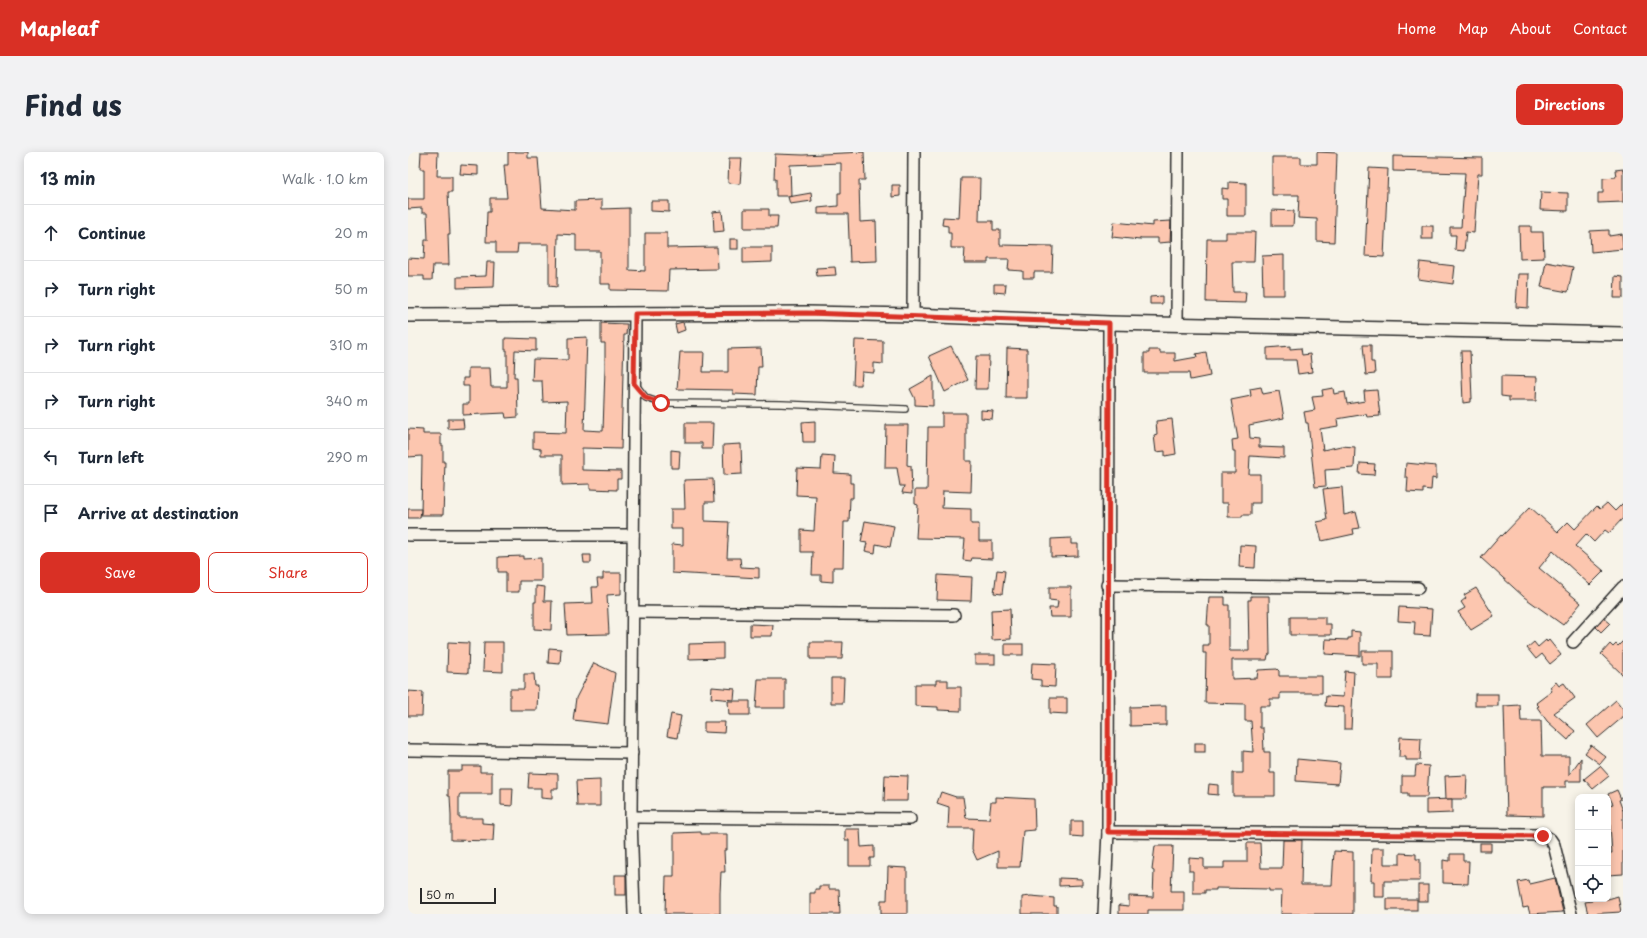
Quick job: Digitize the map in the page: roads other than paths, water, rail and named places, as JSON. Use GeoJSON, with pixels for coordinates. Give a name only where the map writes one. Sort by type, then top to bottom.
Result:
{"type":"FeatureCollection","features":[{"type":"Feature","properties":{"kind":"street"},"geometry":{"type":"LineString","coordinates":[[913,315],[914,152]]}},
{"type":"Feature","properties":{"kind":"street"},"geometry":{"type":"LineString","coordinates":[[1177,323],[1178,152]]}},
{"type":"Feature","properties":{"kind":"street"},"geometry":{"type":"LineString","coordinates":[[408,315],[807,313],[913,315],[1109,323],[1177,323],[1623,334]]}},
{"type":"Feature","properties":{"kind":"street"},"geometry":{"type":"LineString","coordinates":[[634,914],[631,817],[635,314]]}},
{"type":"Feature","properties":{"kind":"street"},"geometry":{"type":"LineString","coordinates":[[1104,914],[1108,832],[1107,586],[1109,323]]}},
{"type":"Feature","properties":{"kind":"street"},"geometry":{"type":"LineString","coordinates":[[408,535],[633,535]]}},
{"type":"Feature","properties":{"kind":"street"},"geometry":{"type":"LineString","coordinates":[[1107,586],[1418,588]]}},
{"type":"Feature","properties":{"kind":"street"},"geometry":{"type":"LineString","coordinates":[[1573,642],[1623,587]]}},
{"type":"Feature","properties":{"kind":"street"},"geometry":{"type":"LineString","coordinates":[[633,612],[954,615]]}},
{"type":"Feature","properties":{"kind":"street"},"geometry":{"type":"LineString","coordinates":[[408,750],[632,753]]}},
{"type":"Feature","properties":{"kind":"street"},"geometry":{"type":"LineString","coordinates":[[631,817],[910,819]]}},
{"type":"Feature","properties":{"kind":"street"},"geometry":{"type":"LineString","coordinates":[[1108,832],[1543,836],[1550,839],[1554,845],[1571,914]]}},
{"type":"Feature","properties":{"kind":"lane"},"geometry":{"type":"LineString","coordinates":[[634,384],[646,398],[661,403],[781,404],[905,409]]}}]}
